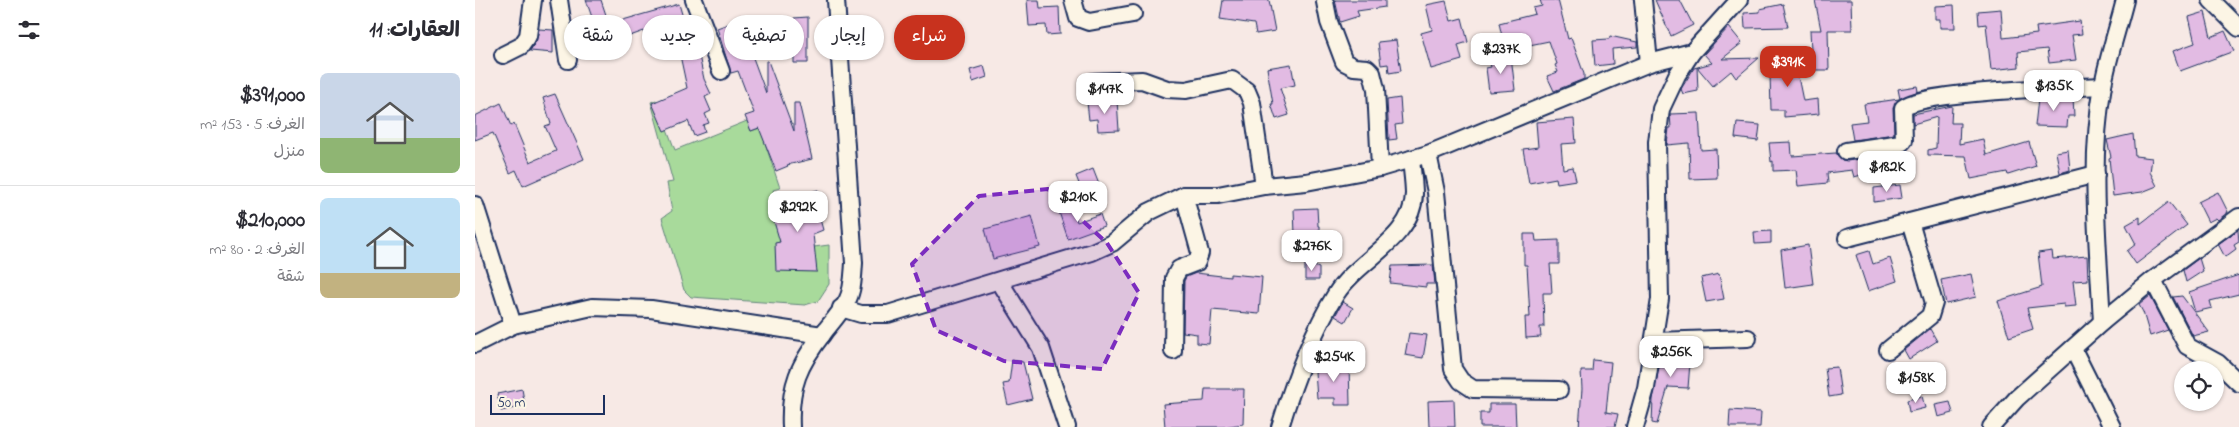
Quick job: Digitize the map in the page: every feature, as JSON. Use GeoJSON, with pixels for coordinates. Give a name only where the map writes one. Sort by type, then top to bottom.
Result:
{"type":"FeatureCollection","features":[{"type":"Feature","properties":{"kind":"street"},"geometry":{"type":"LineString","coordinates":[[503,55],[521,46],[528,36],[533,0]]}},
{"type":"Feature","properties":{"kind":"street"},"geometry":{"type":"LineString","coordinates":[[559,0],[564,33]]}},
{"type":"Feature","properties":{"kind":"street"},"geometry":{"type":"LineString","coordinates":[[694,0],[721,71]]}},
{"type":"Feature","properties":{"kind":"street"},"geometry":{"type":"LineString","coordinates":[[791,427],[790,406],[795,379],[806,356],[847,300],[852,288],[854,263],[836,0]]}},
{"type":"Feature","properties":{"kind":"street"},"geometry":{"type":"LineString","coordinates":[[1073,0],[1078,18],[1089,22],[1133,14]]}},
{"type":"Feature","properties":{"kind":"street"},"geometry":{"type":"LineString","coordinates":[[1643,0],[1649,63]]}},
{"type":"Feature","properties":{"kind":"street"},"geometry":{"type":"LineString","coordinates":[[2102,322],[2096,174],[2103,86],[2125,0]]}},
{"type":"Feature","properties":{"kind":"street"},"geometry":{"type":"LineString","coordinates":[[2211,0],[2239,28]]}},
{"type":"Feature","properties":{"kind":"street"},"geometry":{"type":"LineString","coordinates":[[1325,2],[1329,22],[1343,62],[1354,67],[1367,68],[1372,73],[1376,89],[1380,168]]}},
{"type":"Feature","properties":{"kind":"street"},"geometry":{"type":"LineString","coordinates":[[1635,427],[1655,341],[1660,299],[1661,272],[1657,142],[1661,109],[1677,75],[1692,52],[1732,3]]}},
{"type":"Feature","properties":{"kind":"street"},"geometry":{"type":"LineString","coordinates":[[841,308],[861,314],[888,314],[999,282],[1112,243],[1149,212],[1184,195],[1218,195],[1264,186],[1306,182],[1411,160],[1649,63],[1692,52]]}},
{"type":"Feature","properties":{"kind":"street"},"geometry":{"type":"LineString","coordinates":[[1093,82],[1143,80],[1167,89],[1186,90],[1232,80],[1247,91],[1252,103],[1264,186]]}},
{"type":"Feature","properties":{"kind":"street"},"geometry":{"type":"LineString","coordinates":[[1846,151],[1901,143],[1904,140],[1903,108],[1921,101],[1995,90],[2103,86]]}},
{"type":"Feature","properties":{"kind":"street"},"geometry":{"type":"LineString","coordinates":[[1428,154],[1436,192],[1453,370],[1461,382],[1473,389],[1559,390]]}},
{"type":"Feature","properties":{"kind":"street"},"geometry":{"type":"LineString","coordinates":[[1280,427],[1292,387],[1321,320],[1337,292],[1354,271],[1395,236],[1409,216],[1414,194],[1411,160]]}},
{"type":"Feature","properties":{"kind":"street"},"geometry":{"type":"LineString","coordinates":[[1847,238],[2096,174]]}},
{"type":"Feature","properties":{"kind":"street"},"geometry":{"type":"LineString","coordinates":[[1173,351],[1175,278],[1179,269],[1197,262],[1200,253],[1184,195]]}},
{"type":"Feature","properties":{"kind":"street"},"geometry":{"type":"LineString","coordinates":[[475,205],[513,325]]}},
{"type":"Feature","properties":{"kind":"street"},"geometry":{"type":"LineString","coordinates":[[1991,427],[2017,398],[2102,322],[2153,280],[2239,216]]}},
{"type":"Feature","properties":{"kind":"street"},"geometry":{"type":"LineString","coordinates":[[1888,350],[1930,316],[1933,310],[1934,304],[1910,222]]}},
{"type":"Feature","properties":{"kind":"street"},"geometry":{"type":"LineString","coordinates":[[2153,280],[2187,346],[2218,363],[2239,383]]}},
{"type":"Feature","properties":{"kind":"street"},"geometry":{"type":"LineString","coordinates":[[999,282],[1041,348],[1067,427]]}},
{"type":"Feature","properties":{"kind":"street"},"geometry":{"type":"LineString","coordinates":[[475,344],[513,325],[592,307],[641,308],[822,335]]}},
{"type":"Feature","properties":{"kind":"street"},"geometry":{"type":"LineString","coordinates":[[1655,341],[1748,338]]}},
{"type":"Feature","properties":{"kind":"street"},"geometry":{"type":"LineString","coordinates":[[2073,349],[2112,427]]}},
{"type":"Feature","properties":{"kind":"highlighted area"},"geometry":{"type":"Polygon","coordinates":[[[1048,189],[1107,243],[1139,293],[1102,369],[1004,361],[936,330],[912,264],[979,196],[1048,189]]]}},
{"type":"Feature","properties":{"kind":"green space"},"geometry":{"type":"Polygon","coordinates":[[[656,100],[675,150],[747,121],[751,131],[760,128],[780,188],[773,190],[781,213],[780,242],[777,243],[814,247],[829,245],[829,284],[818,301],[805,305],[691,297],[684,290],[662,218],[672,211],[667,183],[673,182],[651,102],[656,100]]]}},
{"type":"Feature","properties":{"kind":"building"},"geometry":{"type":"Polygon","coordinates":[[[586,0],[601,0],[606,15],[591,15],[586,0]]]}},
{"type":"Feature","properties":{"kind":"building"},"geometry":{"type":"Polygon","coordinates":[[[1027,0],[1039,0],[1040,8],[1059,7],[1060,34],[1047,35],[1046,25],[1029,26],[1027,0]]]}},
{"type":"Feature","properties":{"kind":"building"},"geometry":{"type":"Polygon","coordinates":[[[1223,0],[1269,0],[1275,31],[1256,34],[1254,24],[1220,19],[1223,0]]]}},
{"type":"Feature","properties":{"kind":"building"},"geometry":{"type":"Polygon","coordinates":[[[1335,0],[1385,0],[1385,7],[1357,11],[1359,16],[1340,22],[1335,0]]]}},
{"type":"Feature","properties":{"kind":"building"},"geometry":{"type":"Polygon","coordinates":[[[1540,0],[1558,0],[1568,39],[1571,38],[1584,74],[1584,79],[1554,91],[1547,76],[1558,72],[1549,41],[1505,50],[1499,23],[1535,14],[1533,8],[1542,6],[1540,0]]]}},
{"type":"Feature","properties":{"kind":"building"},"geometry":{"type":"Polygon","coordinates":[[[1655,0],[1680,0],[1693,25],[1671,36],[1655,0]]]}},
{"type":"Feature","properties":{"kind":"building"},"geometry":{"type":"Polygon","coordinates":[[[1815,0],[1851,0],[1852,30],[1828,30],[1829,70],[1812,70],[1810,30],[1821,30],[1815,0]]]}},
{"type":"Feature","properties":{"kind":"building"},"geometry":{"type":"Polygon","coordinates":[[[1446,1],[1451,21],[1462,18],[1468,42],[1458,45],[1462,60],[1431,69],[1421,33],[1432,30],[1426,5],[1446,1]]]}},
{"type":"Feature","properties":{"kind":"building"},"geometry":{"type":"Polygon","coordinates":[[[679,4],[682,15],[642,15],[642,32],[632,35],[632,17],[679,4]]]}},
{"type":"Feature","properties":{"kind":"building"},"geometry":{"type":"Polygon","coordinates":[[[1783,4],[1788,27],[1745,28],[1744,13],[1760,12],[1760,9],[1783,4]]]}},
{"type":"Feature","properties":{"kind":"building"},"geometry":{"type":"Polygon","coordinates":[[[1954,5],[1955,28],[1940,28],[1940,19],[1935,19],[1935,6],[1954,5]]]}},
{"type":"Feature","properties":{"kind":"building"},"geometry":{"type":"Polygon","coordinates":[[[2001,9],[2003,38],[2037,34],[2036,27],[2080,21],[2082,34],[2072,35],[2076,60],[2049,63],[2047,49],[2018,52],[2019,67],[1991,70],[1986,24],[1979,25],[1978,11],[2001,9]]]}},
{"type":"Feature","properties":{"kind":"building"},"geometry":{"type":"Polygon","coordinates":[[[2205,12],[2211,37],[2225,31],[2234,51],[2180,71],[2173,51],[2195,43],[2189,17],[2205,12]]]}},
{"type":"Feature","properties":{"kind":"building"},"geometry":{"type":"Polygon","coordinates":[[[804,17],[808,17],[808,63],[794,63],[794,60],[804,60],[804,17]]]}},
{"type":"Feature","properties":{"kind":"building"},"geometry":{"type":"Polygon","coordinates":[[[724,25],[724,50],[717,28],[724,25]]]}},
{"type":"Feature","properties":{"kind":"building"},"geometry":{"type":"Polygon","coordinates":[[[1729,27],[1742,43],[1722,59],[1759,58],[1736,78],[1731,71],[1713,86],[1697,67],[1712,63],[1704,54],[1729,27]]]}},
{"type":"Feature","properties":{"kind":"building"},"geometry":{"type":"Polygon","coordinates":[[[539,29],[553,30],[553,53],[530,51],[536,41],[539,29]]]}},
{"type":"Feature","properties":{"kind":"building"},"geometry":{"type":"Polygon","coordinates":[[[1610,36],[1637,42],[1637,47],[1612,49],[1613,64],[1595,66],[1593,40],[1609,39],[1610,36]]]}},
{"type":"Feature","properties":{"kind":"building"},"geometry":{"type":"Polygon","coordinates":[[[1396,40],[1401,71],[1389,73],[1388,64],[1381,65],[1378,42],[1396,40]]]}},
{"type":"Feature","properties":{"kind":"building"},"geometry":{"type":"Polygon","coordinates":[[[1511,56],[1515,90],[1489,92],[1486,68],[1491,67],[1489,60],[1511,56]]]}},
{"type":"Feature","properties":{"kind":"building"},"geometry":{"type":"Polygon","coordinates":[[[1794,57],[1803,101],[1818,99],[1819,114],[1784,117],[1784,110],[1771,110],[1770,74],[1765,74],[1764,58],[1794,57]]]}},
{"type":"Feature","properties":{"kind":"building"},"geometry":{"type":"Polygon","coordinates":[[[681,60],[700,60],[704,79],[711,94],[705,97],[711,111],[705,114],[709,123],[703,125],[705,132],[694,136],[688,121],[664,131],[652,103],[687,88],[681,60]]]}},
{"type":"Feature","properties":{"kind":"building"},"geometry":{"type":"Polygon","coordinates":[[[727,60],[754,60],[766,93],[766,61],[768,61],[794,131],[794,103],[799,103],[812,159],[787,165],[776,171],[759,128],[751,131],[745,116],[754,113],[738,71],[731,73],[727,60]]]}},
{"type":"Feature","properties":{"kind":"building"},"geometry":{"type":"Polygon","coordinates":[[[1291,64],[1295,85],[1280,88],[1289,115],[1276,119],[1271,104],[1273,104],[1267,68],[1291,64]]]}},
{"type":"Feature","properties":{"kind":"building"},"geometry":{"type":"Polygon","coordinates":[[[984,66],[987,77],[973,82],[970,70],[984,66]]]}},
{"type":"Feature","properties":{"kind":"building"},"geometry":{"type":"Polygon","coordinates":[[[1697,67],[1698,91],[1683,94],[1681,89],[1694,68],[1697,67]]]}},
{"type":"Feature","properties":{"kind":"building"},"geometry":{"type":"Polygon","coordinates":[[[1917,86],[1918,91],[1900,99],[1898,89],[1917,86]]]}},
{"type":"Feature","properties":{"kind":"building"},"geometry":{"type":"Polygon","coordinates":[[[555,94],[584,159],[523,186],[516,170],[510,173],[493,133],[475,140],[475,116],[501,103],[511,126],[514,124],[530,162],[556,151],[545,126],[551,124],[543,98],[555,94]]]}},
{"type":"Feature","properties":{"kind":"building"},"geometry":{"type":"Polygon","coordinates":[[[2073,97],[2074,116],[2068,116],[2067,127],[2035,126],[2038,99],[2073,97]]]}},
{"type":"Feature","properties":{"kind":"building"},"geometry":{"type":"Polygon","coordinates":[[[1400,98],[1402,124],[1395,125],[1397,139],[1389,140],[1387,100],[1400,98]]]}},
{"type":"Feature","properties":{"kind":"building"},"geometry":{"type":"Polygon","coordinates":[[[1899,99],[1893,108],[1894,134],[1853,140],[1850,123],[1867,121],[1864,104],[1899,99]]]}},
{"type":"Feature","properties":{"kind":"building"},"geometry":{"type":"Polygon","coordinates":[[[1117,100],[1119,130],[1098,131],[1097,119],[1089,120],[1087,102],[1117,100]]]}},
{"type":"Feature","properties":{"kind":"building"},"geometry":{"type":"Polygon","coordinates":[[[1952,106],[1951,123],[1960,123],[1959,144],[1983,139],[1986,155],[2029,142],[2036,166],[2008,175],[2007,172],[1971,179],[1966,156],[1928,155],[1928,150],[1936,148],[1937,117],[1913,124],[1913,114],[1952,106]]]}},
{"type":"Feature","properties":{"kind":"building"},"geometry":{"type":"Polygon","coordinates":[[[1699,113],[1701,150],[1716,149],[1717,178],[1690,179],[1689,143],[1667,145],[1669,128],[1671,128],[1670,114],[1699,113]]]}},
{"type":"Feature","properties":{"kind":"building"},"geometry":{"type":"Polygon","coordinates":[[[1574,119],[1576,143],[1561,144],[1563,169],[1573,167],[1576,180],[1557,183],[1556,178],[1529,183],[1523,149],[1538,147],[1536,122],[1574,119]]]}},
{"type":"Feature","properties":{"kind":"building"},"geometry":{"type":"Polygon","coordinates":[[[1737,123],[1760,125],[1758,141],[1735,138],[1737,123]]]}},
{"type":"Feature","properties":{"kind":"building"},"geometry":{"type":"Polygon","coordinates":[[[2133,134],[2135,156],[2152,158],[2150,172],[2157,186],[2142,192],[2113,196],[2109,158],[2111,157],[2107,140],[2133,134]]]}},
{"type":"Feature","properties":{"kind":"building"},"geometry":{"type":"Polygon","coordinates":[[[1791,142],[1792,156],[1836,153],[1842,160],[1847,161],[1901,153],[1904,164],[1873,175],[1873,172],[1854,177],[1852,170],[1827,173],[1828,183],[1798,186],[1796,170],[1773,171],[1773,161],[1771,162],[1769,143],[1791,142]]]}},
{"type":"Feature","properties":{"kind":"building"},"geometry":{"type":"Polygon","coordinates":[[[2068,150],[2070,170],[2060,173],[2056,152],[2068,150]]]}},
{"type":"Feature","properties":{"kind":"building"},"geometry":{"type":"Polygon","coordinates":[[[1093,169],[1100,187],[1083,194],[1076,176],[1093,169]]]}},
{"type":"Feature","properties":{"kind":"building"},"geometry":{"type":"Polygon","coordinates":[[[1900,185],[1902,198],[1874,202],[1874,188],[1900,185]]]}},
{"type":"Feature","properties":{"kind":"building"},"geometry":{"type":"Polygon","coordinates":[[[818,190],[824,210],[818,212],[823,230],[813,234],[817,272],[776,271],[775,243],[780,242],[772,215],[780,213],[777,202],[818,190]]]}},
{"type":"Feature","properties":{"kind":"building"},"geometry":{"type":"Polygon","coordinates":[[[2218,192],[2228,212],[2218,220],[2216,218],[2208,222],[2198,202],[2218,192]]]}},
{"type":"Feature","properties":{"kind":"building"},"geometry":{"type":"Polygon","coordinates":[[[2169,202],[2187,225],[2136,264],[2127,251],[2136,244],[2126,225],[2140,217],[2140,224],[2169,202]]]}},
{"type":"Feature","properties":{"kind":"building"},"geometry":{"type":"Polygon","coordinates":[[[1071,205],[1077,222],[1100,214],[1104,226],[1068,239],[1058,209],[1071,205]]]}},
{"type":"Feature","properties":{"kind":"building"},"geometry":{"type":"Polygon","coordinates":[[[1317,208],[1319,255],[1301,258],[1300,234],[1295,234],[1294,209],[1317,208]]]}},
{"type":"Feature","properties":{"kind":"building"},"geometry":{"type":"Polygon","coordinates":[[[1032,216],[1040,247],[993,259],[985,229],[1032,216]]]}},
{"type":"Feature","properties":{"kind":"building"},"geometry":{"type":"Polygon","coordinates":[[[2238,230],[2239,242],[2234,245],[2236,249],[2225,257],[2218,244],[2238,230]]]}},
{"type":"Feature","properties":{"kind":"building"},"geometry":{"type":"Polygon","coordinates":[[[1771,231],[1771,243],[1755,244],[1754,232],[1771,231]]]}},
{"type":"Feature","properties":{"kind":"building"},"geometry":{"type":"Polygon","coordinates":[[[1524,234],[1535,234],[1536,241],[1559,240],[1559,264],[1550,264],[1552,293],[1543,293],[1544,327],[1540,327],[1541,337],[1526,338],[1525,317],[1530,317],[1527,265],[1524,265],[1524,234]]]}},
{"type":"Feature","properties":{"kind":"building"},"geometry":{"type":"Polygon","coordinates":[[[1808,245],[1813,284],[1785,288],[1781,250],[1808,245]]]}},
{"type":"Feature","properties":{"kind":"building"},"geometry":{"type":"Polygon","coordinates":[[[1869,251],[1873,264],[1890,258],[1897,281],[1868,291],[1856,255],[1869,251]]]}},
{"type":"Feature","properties":{"kind":"building"},"geometry":{"type":"Polygon","coordinates":[[[2052,251],[2053,259],[2087,256],[2088,280],[2073,281],[2076,306],[2064,307],[2064,304],[2027,308],[2033,329],[2009,337],[1998,301],[2042,287],[2038,253],[2052,251]]]}},
{"type":"Feature","properties":{"kind":"building"},"geometry":{"type":"Polygon","coordinates":[[[2199,258],[2203,271],[2186,282],[2183,270],[2199,258]]]}},
{"type":"Feature","properties":{"kind":"building"},"geometry":{"type":"Polygon","coordinates":[[[1305,262],[1319,268],[1319,280],[1305,280],[1305,262]]]}},
{"type":"Feature","properties":{"kind":"building"},"geometry":{"type":"Polygon","coordinates":[[[1433,265],[1435,284],[1426,284],[1426,287],[1390,283],[1392,266],[1433,265]]]}},
{"type":"Feature","properties":{"kind":"building"},"geometry":{"type":"Polygon","coordinates":[[[1196,273],[1230,277],[1230,274],[1262,277],[1259,314],[1212,310],[1209,344],[1197,343],[1197,334],[1183,332],[1184,281],[1186,277],[1196,273]]]}},
{"type":"Feature","properties":{"kind":"building"},"geometry":{"type":"Polygon","coordinates":[[[1719,274],[1724,299],[1706,302],[1701,278],[1719,274]]]}},
{"type":"Feature","properties":{"kind":"building"},"geometry":{"type":"Polygon","coordinates":[[[1971,274],[1976,297],[1946,304],[1941,280],[1971,274]]]}},
{"type":"Feature","properties":{"kind":"building"},"geometry":{"type":"Polygon","coordinates":[[[2239,275],[2239,294],[2210,301],[2212,308],[2195,312],[2189,292],[2239,275]]]}},
{"type":"Feature","properties":{"kind":"building"},"geometry":{"type":"Polygon","coordinates":[[[2150,296],[2168,330],[2150,336],[2139,305],[2150,296]]]}},
{"type":"Feature","properties":{"kind":"building"},"geometry":{"type":"Polygon","coordinates":[[[2182,296],[2209,332],[2193,336],[2173,297],[2182,296]]]}},
{"type":"Feature","properties":{"kind":"building"},"geometry":{"type":"Polygon","coordinates":[[[1343,302],[1353,308],[1345,322],[1335,316],[1343,302]]]}},
{"type":"Feature","properties":{"kind":"building"},"geometry":{"type":"Polygon","coordinates":[[[1930,329],[1937,341],[1909,359],[1904,350],[1930,329]]]}},
{"type":"Feature","properties":{"kind":"building"},"geometry":{"type":"Polygon","coordinates":[[[1409,333],[1427,335],[1423,358],[1405,355],[1409,333]]]}},
{"type":"Feature","properties":{"kind":"building"},"geometry":{"type":"Polygon","coordinates":[[[1691,350],[1688,388],[1668,387],[1657,424],[1652,423],[1653,399],[1659,367],[1664,367],[1665,351],[1691,350]]]}},
{"type":"Feature","properties":{"kind":"building"},"geometry":{"type":"Polygon","coordinates":[[[1012,360],[1023,362],[1032,399],[1008,405],[1003,384],[1009,383],[1012,360]]]}},
{"type":"Feature","properties":{"kind":"building"},"geometry":{"type":"Polygon","coordinates":[[[1593,360],[1611,362],[1606,412],[1618,414],[1615,427],[1579,427],[1582,389],[1581,371],[1592,371],[1593,360]]]}},
{"type":"Feature","properties":{"kind":"building"},"geometry":{"type":"Polygon","coordinates":[[[1349,364],[1350,405],[1335,405],[1335,398],[1317,398],[1315,372],[1320,371],[1320,365],[1349,364]]]}},
{"type":"Feature","properties":{"kind":"building"},"geometry":{"type":"Polygon","coordinates":[[[1837,367],[1841,395],[1829,397],[1825,368],[1837,367]]]}},
{"type":"Feature","properties":{"kind":"building"},"geometry":{"type":"Polygon","coordinates":[[[522,389],[525,406],[501,411],[497,394],[522,389]]]}},
{"type":"Feature","properties":{"kind":"building"},"geometry":{"type":"Polygon","coordinates":[[[1205,389],[1244,389],[1243,424],[1223,427],[1165,427],[1163,404],[1204,401],[1205,389]]]}},
{"type":"Feature","properties":{"kind":"building"},"geometry":{"type":"Polygon","coordinates":[[[1922,396],[1925,408],[1909,412],[1907,400],[1922,396]]]}},
{"type":"Feature","properties":{"kind":"building"},"geometry":{"type":"Polygon","coordinates":[[[1454,400],[1455,427],[1429,427],[1428,401],[1454,400]]]}},
{"type":"Feature","properties":{"kind":"building"},"geometry":{"type":"Polygon","coordinates":[[[1950,402],[1953,413],[1938,417],[1935,405],[1950,402]]]}},
{"type":"Feature","properties":{"kind":"building"},"geometry":{"type":"Polygon","coordinates":[[[1489,404],[1515,404],[1516,427],[1480,427],[1480,413],[1489,413],[1489,404]]]}},
{"type":"Feature","properties":{"kind":"building"},"geometry":{"type":"Polygon","coordinates":[[[1730,410],[1761,412],[1760,427],[1729,427],[1730,410]]]}}]}
